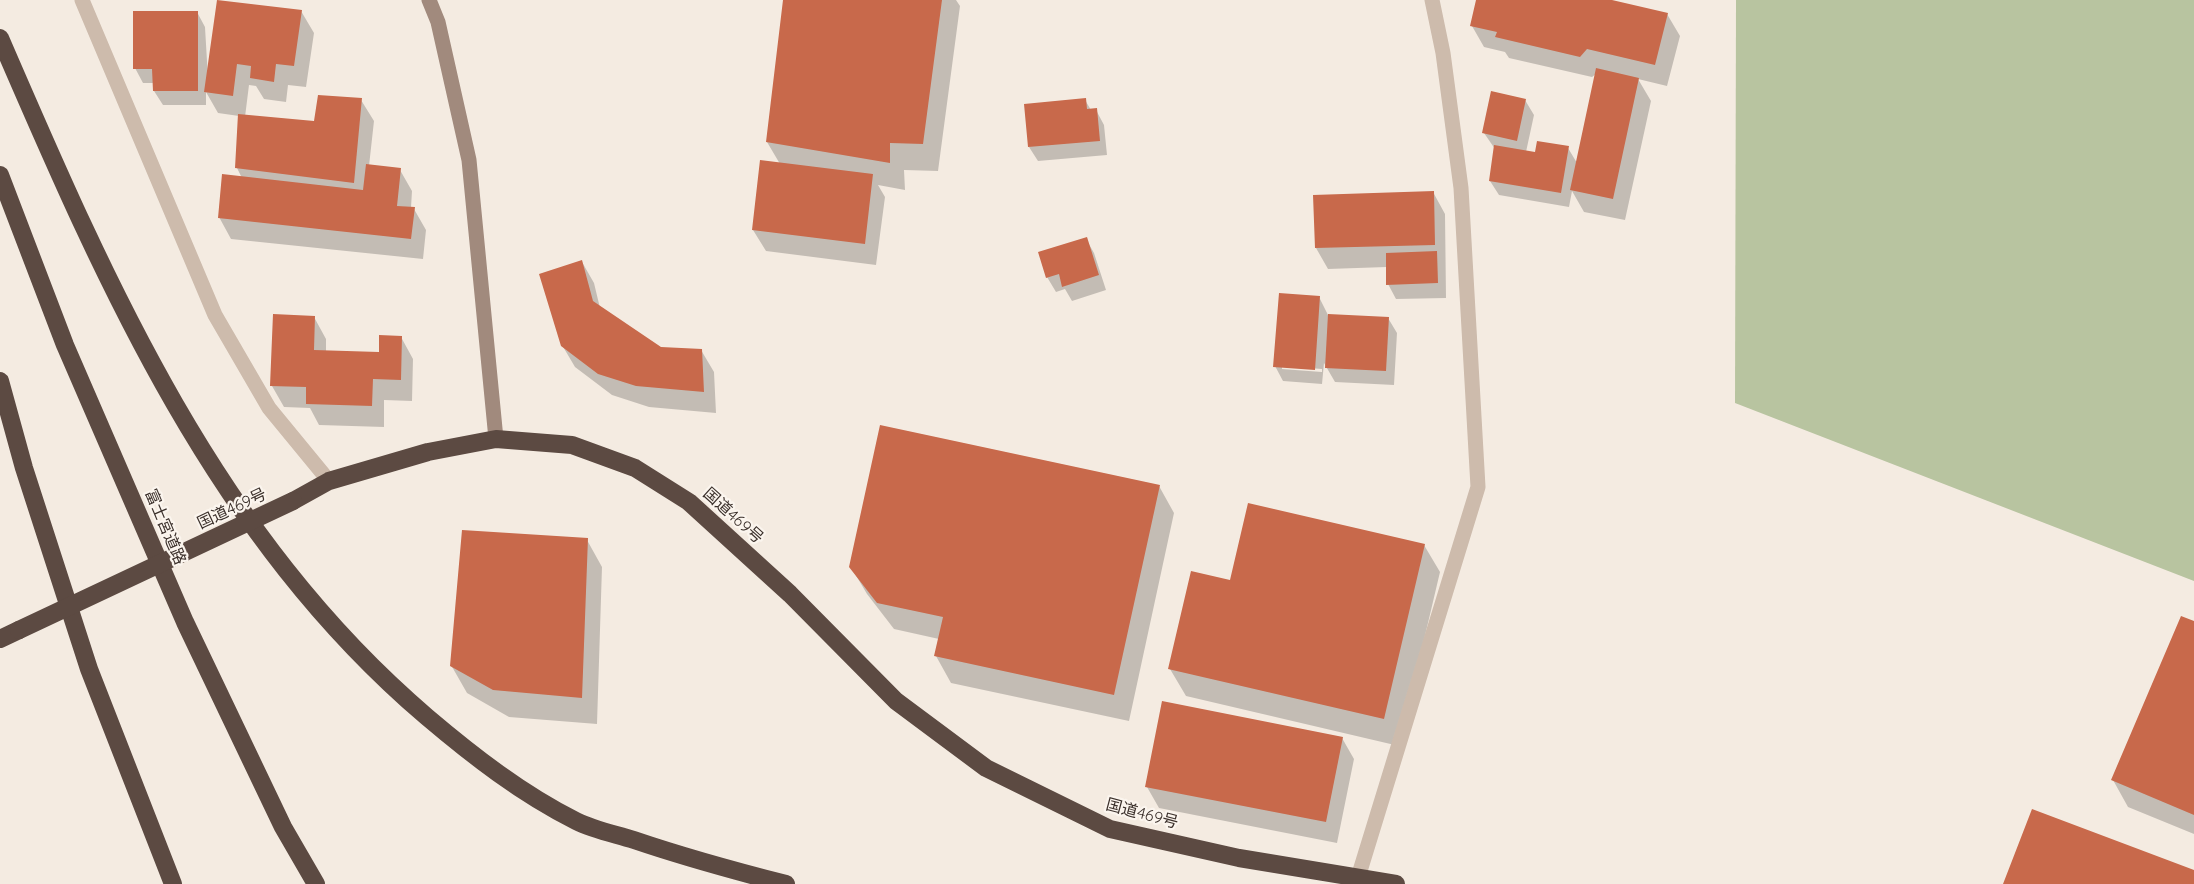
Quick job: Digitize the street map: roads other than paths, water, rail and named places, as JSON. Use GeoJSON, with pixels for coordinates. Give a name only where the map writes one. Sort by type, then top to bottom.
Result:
{"type":"FeatureCollection","features":[{"type":"Feature","properties":{"kind":"highway"},"geometry":{"type":"LineString","coordinates":[[0,38],[117,299],[210,466],[268,549],[325,618],[400,694],[466,751],[533,796],[579,822],[689,859],[786,884]]}},
{"type":"Feature","properties":{"kind":"highway","name":"富士宮道路"},"geometry":{"type":"LineString","coordinates":[[0,175],[65,345],[185,622],[283,827],[316,884]]}},
{"type":"Feature","properties":{"kind":"highway"},"geometry":{"type":"LineString","coordinates":[[0,381],[24,468],[89,669],[173,884]]}},
{"type":"Feature","properties":{"kind":"highway","name":"国道469号"},"geometry":{"type":"LineString","coordinates":[[0,639],[293,501],[329,481],[428,452],[496,439],[572,445],[635,468],[689,502],[790,594],[896,701],[986,768],[1110,829],[1239,858],[1357,880],[1396,884]]}},
{"type":"Feature","properties":{"kind":"street"},"geometry":{"type":"LineString","coordinates":[[82,0],[214,315],[269,408],[329,481]]}},
{"type":"Feature","properties":{"kind":"street"},"geometry":{"type":"LineString","coordinates":[[429,0],[438,22],[470,159],[496,439]]}},
{"type":"Feature","properties":{"kind":"street"},"geometry":{"type":"LineString","coordinates":[[1357,880],[1478,487],[1461,188],[1443,53],[1432,0]]}}]}
